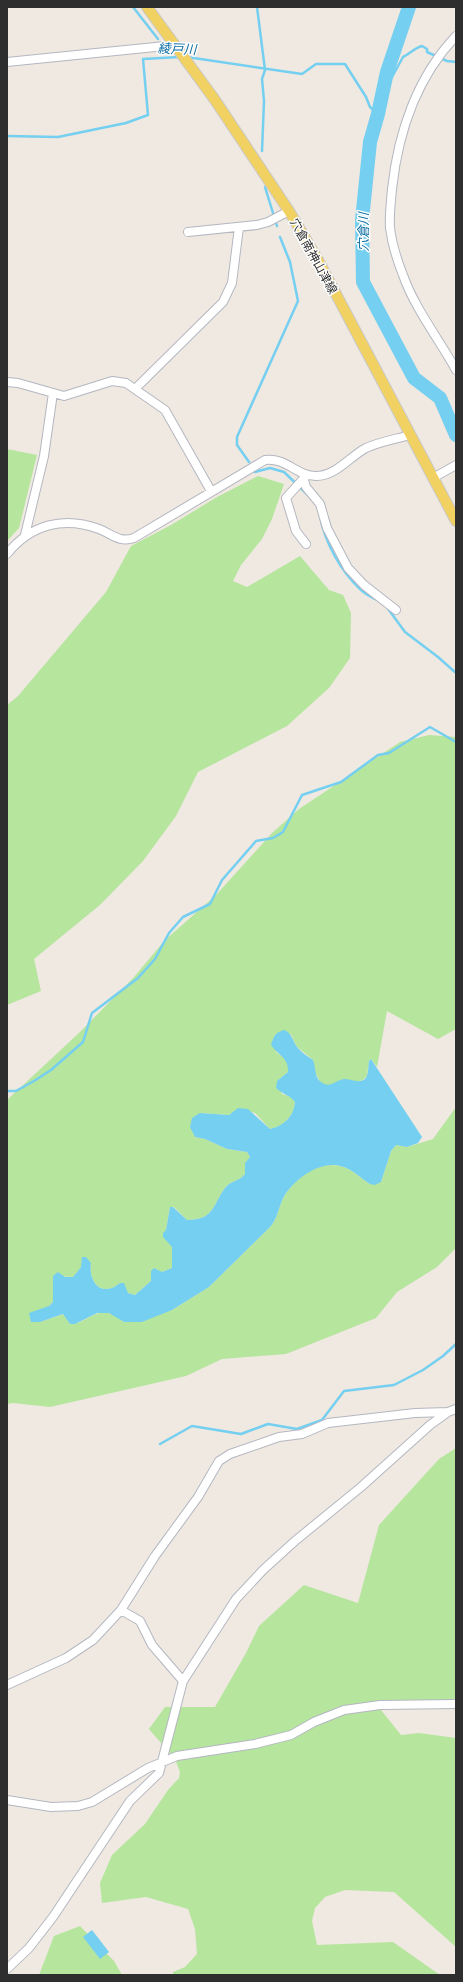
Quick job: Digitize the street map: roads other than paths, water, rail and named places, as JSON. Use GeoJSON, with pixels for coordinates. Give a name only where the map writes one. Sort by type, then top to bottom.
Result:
{"type":"FeatureCollection","features":[{"type":"Feature","properties":{"kind":"main road","name":"穴倉南神山津線"},"geometry":{"type":"LineString","coordinates":[[147,7],[182,54],[289,211],[318,260],[410,435],[436,475],[456,521]]}},
{"type":"Feature","properties":{"kind":"street"},"geometry":{"type":"LineString","coordinates":[[456,36],[439,54],[411,106],[396,166],[390,225],[403,278],[456,370]]}},
{"type":"Feature","properties":{"kind":"street"},"geometry":{"type":"LineString","coordinates":[[7,62],[182,54]]}},
{"type":"Feature","properties":{"kind":"street"},"geometry":{"type":"LineString","coordinates":[[188,232],[257,225],[276,218],[289,211]]}},
{"type":"Feature","properties":{"kind":"street"},"geometry":{"type":"LineString","coordinates":[[136,388],[223,302],[232,283],[239,227]]}},
{"type":"Feature","properties":{"kind":"street"},"geometry":{"type":"LineString","coordinates":[[7,382],[64,396],[112,381],[126,383],[136,388],[165,410],[211,491]]}},
{"type":"Feature","properties":{"kind":"street"},"geometry":{"type":"LineString","coordinates":[[25,535],[44,456],[53,393]]}},
{"type":"Feature","properties":{"kind":"street"},"geometry":{"type":"LineString","coordinates":[[306,544],[296,531],[286,498],[302,481],[336,470],[368,447],[410,435]]}},
{"type":"Feature","properties":{"kind":"street"},"geometry":{"type":"LineString","coordinates":[[7,554],[25,535],[60,523],[76,523],[99,529],[120,539],[129,540],[265,460],[281,461],[302,481],[320,504],[327,528],[348,568],[364,585],[396,610]]}},
{"type":"Feature","properties":{"kind":"street"},"geometry":{"type":"LineString","coordinates":[[436,475],[456,465]]}},
{"type":"Feature","properties":{"kind":"street"},"geometry":{"type":"LineString","coordinates":[[7,1685],[66,1658],[93,1640],[121,1610],[155,1556],[198,1497],[219,1461],[230,1454],[279,1437],[302,1434],[328,1423],[415,1413],[448,1412],[456,1409]]}},
{"type":"Feature","properties":{"kind":"street"},"geometry":{"type":"LineString","coordinates":[[7,1969],[29,1948],[53,1917],[130,1801],[159,1773],[183,1682],[205,1644],[236,1599],[263,1570],[448,1412]]}},
{"type":"Feature","properties":{"kind":"street"},"geometry":{"type":"LineString","coordinates":[[121,1610],[140,1621],[152,1645],[183,1682]]}},
{"type":"Feature","properties":{"kind":"street"},"geometry":{"type":"LineString","coordinates":[[7,1800],[51,1807],[78,1806],[92,1802],[122,1783],[162,1762],[190,1752],[255,1744],[291,1735],[314,1722],[350,1709],[380,1705],[456,1704]]}},
{"type":"Feature","properties":{"kind":"water"},"geometry":{"type":"Polygon","coordinates":[[[285,1030],[291,1036],[299,1049],[313,1060],[316,1075],[324,1084],[327,1085],[344,1079],[358,1081],[365,1079],[369,1061],[371,1059],[422,1137],[418,1143],[407,1147],[396,1145],[391,1151],[381,1182],[375,1185],[370,1184],[347,1168],[336,1165],[319,1167],[304,1175],[286,1193],[276,1218],[271,1226],[209,1287],[172,1310],[142,1322],[124,1322],[109,1313],[97,1313],[75,1324],[70,1324],[63,1314],[40,1322],[31,1322],[29,1313],[49,1306],[53,1302],[53,1276],[58,1272],[65,1277],[73,1277],[81,1267],[82,1257],[86,1257],[91,1263],[94,1282],[102,1289],[107,1289],[120,1283],[124,1283],[128,1293],[135,1295],[151,1281],[151,1271],[154,1268],[162,1272],[172,1268],[172,1247],[163,1237],[163,1233],[166,1230],[170,1207],[173,1207],[187,1220],[202,1218],[207,1215],[225,1188],[245,1174],[245,1163],[250,1157],[247,1152],[227,1149],[205,1139],[195,1137],[190,1127],[192,1118],[200,1113],[229,1115],[238,1108],[248,1109],[270,1129],[284,1123],[293,1112],[295,1102],[276,1088],[277,1081],[288,1072],[288,1067],[285,1060],[271,1045],[275,1035],[285,1030]]]}},
{"type":"Feature","properties":{"kind":"water"},"geometry":{"type":"Polygon","coordinates":[[[92,1930],[109,1952],[100,1959],[83,1937],[92,1930]]]}},
{"type":"Feature","properties":{"kind":"waterway"},"geometry":{"type":"LineString","coordinates":[[133,7],[158,39]]}},
{"type":"Feature","properties":{"kind":"waterway"},"geometry":{"type":"LineString","coordinates":[[257,7],[265,70],[262,79],[264,101],[262,151]]}},
{"type":"Feature","properties":{"kind":"waterway","name":"穴倉川"},"geometry":{"type":"LineString","coordinates":[[409,7],[387,72],[370,142],[362,220],[363,282],[414,378],[440,398],[456,435]]}},
{"type":"Feature","properties":{"kind":"waterway"},"geometry":{"type":"LineString","coordinates":[[385,79],[391,79],[403,57],[422,46],[427,49],[427,52],[447,61],[456,62]]}},
{"type":"Feature","properties":{"kind":"waterway","name":"綾戸川"},"geometry":{"type":"LineString","coordinates":[[7,136],[58,137],[126,123],[148,115],[143,59],[180,57]]}},
{"type":"Feature","properties":{"kind":"waterway","name":"綾戸川"},"geometry":{"type":"LineString","coordinates":[[187,57],[302,74],[316,64],[345,64],[366,97],[370,107],[378,114]]}},
{"type":"Feature","properties":{"kind":"waterway"},"geometry":{"type":"LineString","coordinates":[[265,187],[277,226]]}},
{"type":"Feature","properties":{"kind":"waterway"},"geometry":{"type":"LineString","coordinates":[[249,462],[237,445],[237,437],[298,301],[290,262],[280,237]]}},
{"type":"Feature","properties":{"kind":"waterway"},"geometry":{"type":"LineString","coordinates":[[255,472],[270,468],[284,472],[308,495]]}},
{"type":"Feature","properties":{"kind":"waterway"},"geometry":{"type":"LineString","coordinates":[[320,516],[322,526],[330,546],[346,574],[360,589],[379,601]]}},
{"type":"Feature","properties":{"kind":"waterway"},"geometry":{"type":"LineString","coordinates":[[386,606],[405,632],[456,673]]}},
{"type":"Feature","properties":{"kind":"waterway"},"geometry":{"type":"LineString","coordinates":[[7,1091],[16,1091],[34,1081],[51,1070],[83,1042],[92,1013],[138,978],[155,959],[169,933],[183,917],[210,904],[222,880],[256,841],[273,838],[283,832],[302,795],[341,782],[378,755],[389,753],[430,727],[456,742]]}},
{"type":"Feature","properties":{"kind":"waterway"},"geometry":{"type":"LineString","coordinates":[[160,1444],[192,1426],[241,1434],[268,1424],[297,1429],[322,1420],[344,1391],[394,1385],[423,1370],[443,1356],[456,1344]]}}]}
